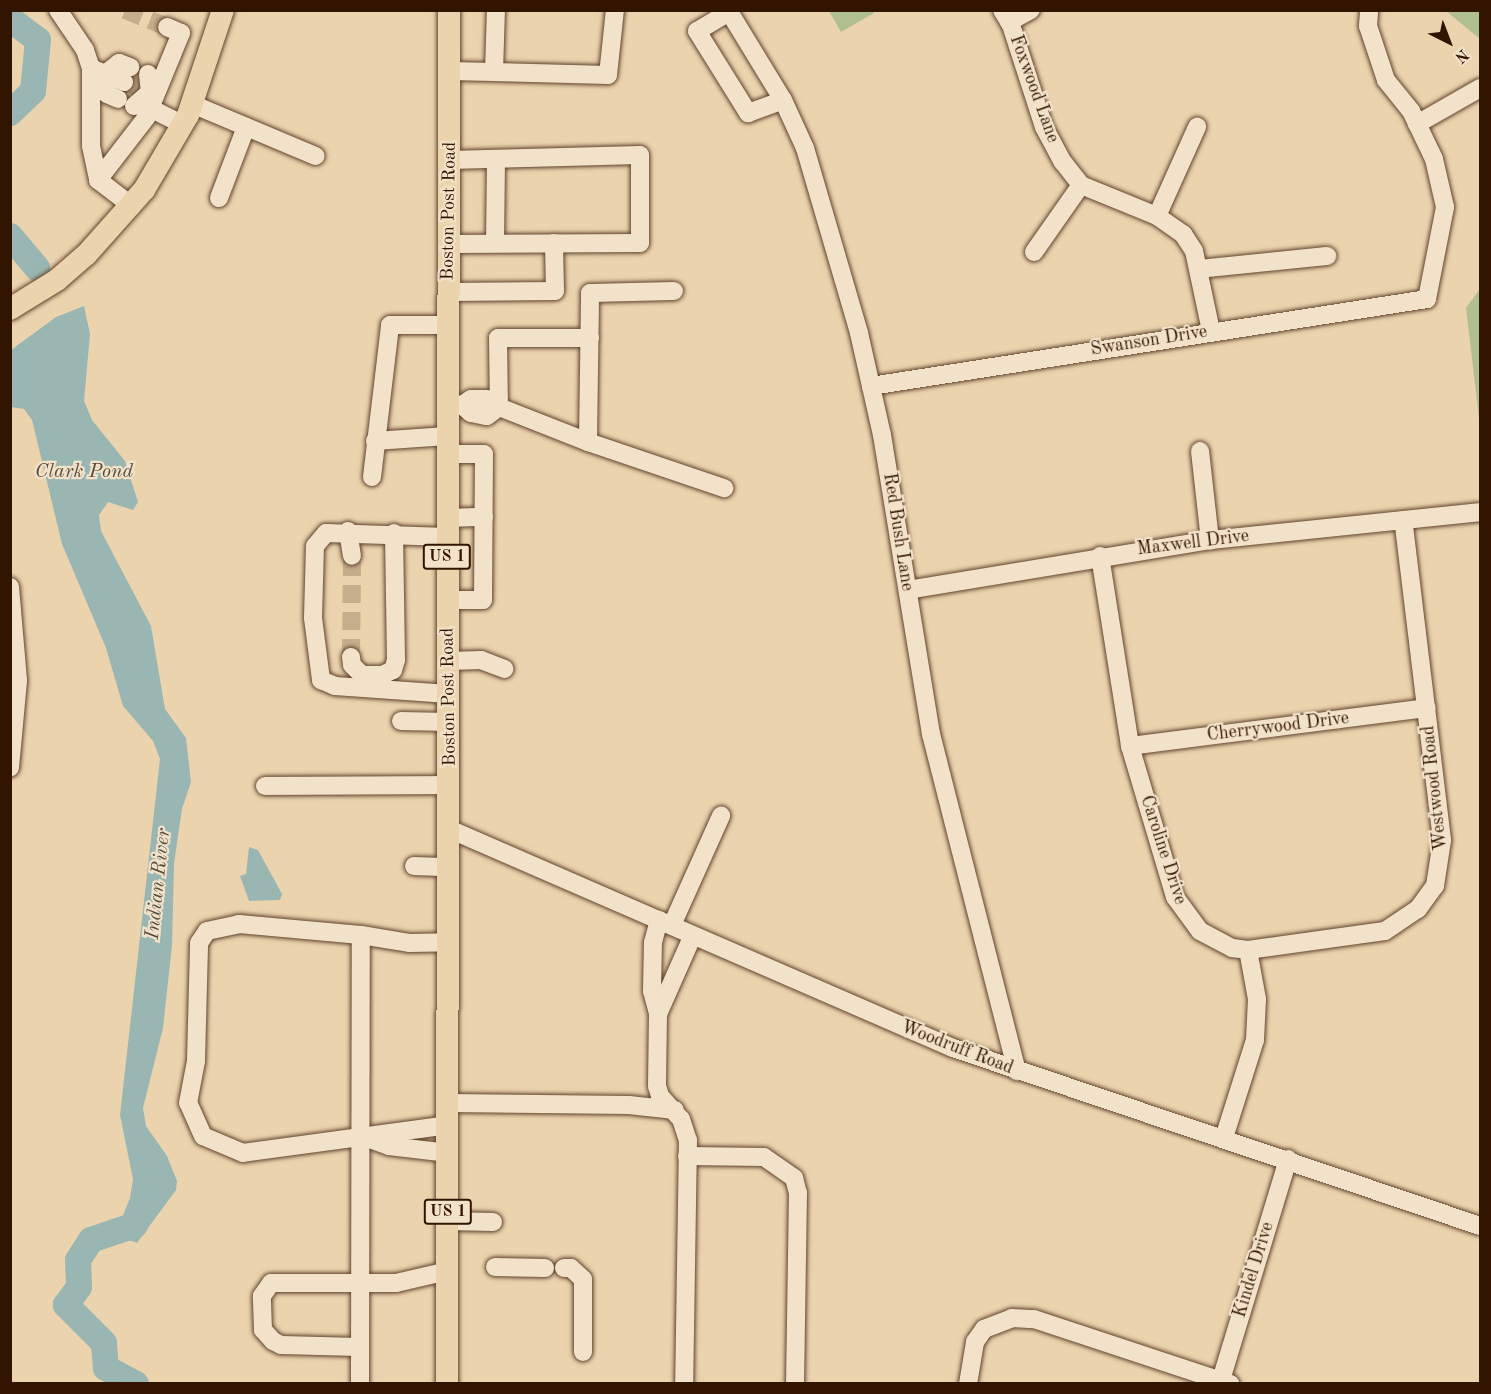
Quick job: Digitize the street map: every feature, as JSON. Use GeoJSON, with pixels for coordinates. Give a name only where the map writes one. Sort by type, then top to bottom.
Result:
{"type":"FeatureCollection","features":[{"type":"Feature","properties":{"kind":"main road"},"geometry":{"type":"LineString","coordinates":[[10,309],[64,274],[132,206],[183,125],[223,10]]}},
{"type":"Feature","properties":{"kind":"main road","name":"Boston Post Road"},"geometry":{"type":"LineString","coordinates":[[447,1383],[449,661],[447,445],[455,405],[447,325],[449,10]]}},
{"type":"Feature","properties":{"kind":"street"},"geometry":{"type":"LineString","coordinates":[[58,10],[98,71],[137,89],[183,125]]}},
{"type":"Feature","properties":{"kind":"street"},"geometry":{"type":"LineString","coordinates":[[494,72],[496,10]]}},
{"type":"Feature","properties":{"kind":"street"},"geometry":{"type":"LineString","coordinates":[[449,70],[608,75],[615,10]]}},
{"type":"Feature","properties":{"kind":"street","name":"Foxwood Lane"},"geometry":{"type":"LineString","coordinates":[[1030,10],[1006,16],[1044,127],[1063,162],[1081,185]]}},
{"type":"Feature","properties":{"kind":"street"},"geometry":{"type":"LineString","coordinates":[[1369,10],[1368,26],[1386,80],[1418,124],[1480,88]]}},
{"type":"Feature","properties":{"kind":"street"},"geometry":{"type":"LineString","coordinates":[[729,11],[697,31],[748,113],[783,100]]}},
{"type":"Feature","properties":{"kind":"street","name":"Red Bush Lane"},"geometry":{"type":"LineString","coordinates":[[729,11],[783,100],[813,170],[871,386],[908,590],[930,734],[1017,1071]]}},
{"type":"Feature","properties":{"kind":"street"},"geometry":{"type":"LineString","coordinates":[[98,180],[137,89],[181,33],[167,27]]}},
{"type":"Feature","properties":{"kind":"street"},"geometry":{"type":"LineString","coordinates":[[98,71],[91,146],[98,180],[132,206]]}},
{"type":"Feature","properties":{"kind":"street"},"geometry":{"type":"LineString","coordinates":[[192,104],[316,156]]}},
{"type":"Feature","properties":{"kind":"street","name":"Swanson Drive"},"geometry":{"type":"LineString","coordinates":[[871,386],[1427,299],[1445,207],[1434,159],[1418,124]]}},
{"type":"Feature","properties":{"kind":"street"},"geometry":{"type":"LineString","coordinates":[[219,198],[246,127]]}},
{"type":"Feature","properties":{"kind":"street"},"geometry":{"type":"LineString","coordinates":[[1157,216],[1197,127]]}},
{"type":"Feature","properties":{"kind":"street"},"geometry":{"type":"LineString","coordinates":[[449,160],[640,155],[640,243],[449,244]]}},
{"type":"Feature","properties":{"kind":"street"},"geometry":{"type":"LineString","coordinates":[[495,243],[496,159]]}},
{"type":"Feature","properties":{"kind":"street"},"geometry":{"type":"LineString","coordinates":[[1034,252],[1081,185],[1157,216],[1183,234],[1199,268],[1211,331]]}},
{"type":"Feature","properties":{"kind":"street"},"geometry":{"type":"LineString","coordinates":[[448,292],[555,291],[554,243]]}},
{"type":"Feature","properties":{"kind":"street"},"geometry":{"type":"LineString","coordinates":[[1199,268],[1327,256]]}},
{"type":"Feature","properties":{"kind":"street"},"geometry":{"type":"LineString","coordinates":[[588,442],[590,293],[674,291]]}},
{"type":"Feature","properties":{"kind":"street"},"geometry":{"type":"LineString","coordinates":[[372,477],[390,325],[447,325]]}},
{"type":"Feature","properties":{"kind":"street"},"geometry":{"type":"LineString","coordinates":[[499,407],[498,338],[590,338]]}},
{"type":"Feature","properties":{"kind":"street"},"geometry":{"type":"LineString","coordinates":[[455,405],[471,413],[487,416],[499,407]]}},
{"type":"Feature","properties":{"kind":"street"},"geometry":{"type":"LineString","coordinates":[[499,407],[588,442],[724,488]]}},
{"type":"Feature","properties":{"kind":"street"},"geometry":{"type":"LineString","coordinates":[[375,441],[411,438],[484,454],[483,600],[447,600]]}},
{"type":"Feature","properties":{"kind":"street"},"geometry":{"type":"LineString","coordinates":[[1200,451],[1210,540]]}},
{"type":"Feature","properties":{"kind":"street","name":"Maxwell Drive"},"geometry":{"type":"LineString","coordinates":[[908,590],[1100,556],[1210,540],[1480,512]]}},
{"type":"Feature","properties":{"kind":"street"},"geometry":{"type":"LineString","coordinates":[[449,694],[335,686],[321,680],[313,618],[315,546],[326,532],[394,533],[447,527],[484,517]]}},
{"type":"Feature","properties":{"kind":"street","name":"Westwood Road"},"geometry":{"type":"LineString","coordinates":[[1248,950],[1385,931],[1408,918],[1427,898],[1439,874],[1442,851],[1403,520]]}},
{"type":"Feature","properties":{"kind":"street"},"geometry":{"type":"LineString","coordinates":[[348,531],[352,556]]}},
{"type":"Feature","properties":{"kind":"street"},"geometry":{"type":"LineString","coordinates":[[351,657],[352,665],[362,675],[382,675],[393,670],[396,660],[394,533]]}},
{"type":"Feature","properties":{"kind":"street","name":"Caroline Drive"},"geometry":{"type":"LineString","coordinates":[[1100,556],[1130,746],[1183,911],[1210,938],[1248,950]]}},
{"type":"Feature","properties":{"kind":"street"},"geometry":{"type":"LineString","coordinates":[[10,587],[18,681],[10,768]]}},
{"type":"Feature","properties":{"kind":"street"},"geometry":{"type":"LineString","coordinates":[[449,661],[482,660],[504,669]]}},
{"type":"Feature","properties":{"kind":"street","name":"Cherrywood Drive"},"geometry":{"type":"LineString","coordinates":[[1130,746],[1426,708]]}},
{"type":"Feature","properties":{"kind":"street"},"geometry":{"type":"LineString","coordinates":[[401,721],[449,722]]}},
{"type":"Feature","properties":{"kind":"street"},"geometry":{"type":"LineString","coordinates":[[265,786],[449,785]]}},
{"type":"Feature","properties":{"kind":"street"},"geometry":{"type":"LineString","coordinates":[[684,1383],[687,1156],[685,1128],[675,1110],[660,1096],[657,1086],[658,1014],[652,992],[653,962],[666,923],[721,816]]}},
{"type":"Feature","properties":{"kind":"street","name":"Woodruff Road"},"geometry":{"type":"LineString","coordinates":[[449,829],[858,1008],[1017,1071],[1288,1159],[1480,1226]]}},
{"type":"Feature","properties":{"kind":"street"},"geometry":{"type":"LineString","coordinates":[[414,866],[449,867]]}},
{"type":"Feature","properties":{"kind":"street"},"geometry":{"type":"LineString","coordinates":[[449,942],[410,943],[361,935],[239,924],[207,931],[199,943],[196,1061],[189,1086],[188,1103],[198,1130],[210,1141],[234,1151],[262,1152],[359,1136],[449,1114],[629,1105],[675,1110]]}},
{"type":"Feature","properties":{"kind":"street"},"geometry":{"type":"LineString","coordinates":[[360,1383],[358,1281],[361,935]]}},
{"type":"Feature","properties":{"kind":"street"},"geometry":{"type":"LineString","coordinates":[[658,1014],[693,935]]}},
{"type":"Feature","properties":{"kind":"street"},"geometry":{"type":"LineString","coordinates":[[1224,1138],[1255,1040],[1257,999],[1248,950]]}},
{"type":"Feature","properties":{"kind":"street"},"geometry":{"type":"LineString","coordinates":[[359,1136],[389,1146],[449,1153]]}},
{"type":"Feature","properties":{"kind":"street"},"geometry":{"type":"LineString","coordinates":[[687,1156],[764,1157],[794,1178],[798,1193],[795,1383]]}},
{"type":"Feature","properties":{"kind":"street","name":"Kindel Drive"},"geometry":{"type":"LineString","coordinates":[[1226,1382],[1288,1159]]}},
{"type":"Feature","properties":{"kind":"street"},"geometry":{"type":"LineString","coordinates":[[448,1221],[493,1222]]}},
{"type":"Feature","properties":{"kind":"street"},"geometry":{"type":"LineString","coordinates":[[495,1267],[545,1268]]}},
{"type":"Feature","properties":{"kind":"street"},"geometry":{"type":"LineString","coordinates":[[564,1268],[572,1268],[583,1279],[583,1352]]}},
{"type":"Feature","properties":{"kind":"street"},"geometry":{"type":"LineString","coordinates":[[359,1347],[281,1345],[264,1330],[260,1313],[262,1296],[271,1283],[358,1281],[396,1283],[448,1271]]}},
{"type":"Feature","properties":{"kind":"street"},"geometry":{"type":"LineString","coordinates":[[969,1383],[969,1364],[979,1336],[998,1321],[1012,1318],[1034,1319],[1226,1382]]}},
{"type":"Feature","properties":{"kind":"green space"},"geometry":{"type":"Polygon","coordinates":[[[829,11],[873,11],[874,13],[841,32],[829,11]]]}},
{"type":"Feature","properties":{"kind":"green space"},"geometry":{"type":"Polygon","coordinates":[[[1446,11],[1480,11],[1480,39],[1446,11]]]}},
{"type":"Feature","properties":{"kind":"green space"},"geometry":{"type":"Polygon","coordinates":[[[1480,289],[1480,427],[1466,308],[1480,289]]]}},
{"type":"Feature","properties":{"kind":"water","name":"Clark Pond"},"geometry":{"type":"Polygon","coordinates":[[[84,306],[90,334],[84,401],[92,420],[125,461],[138,502],[133,510],[108,502],[99,515],[101,531],[151,626],[165,709],[186,738],[191,782],[182,809],[174,864],[172,945],[163,1028],[143,1108],[146,1126],[167,1156],[177,1181],[176,1190],[137,1243],[120,1237],[118,1228],[130,1198],[133,1179],[120,1115],[160,759],[153,741],[123,706],[106,648],[62,544],[32,420],[24,409],[11,407],[11,350],[56,317],[84,306]]]}},
{"type":"Feature","properties":{"kind":"water"},"geometry":{"type":"Polygon","coordinates":[[[249,847],[258,850],[282,894],[280,900],[249,901],[240,876],[246,874],[249,847]]]}},
{"type":"Feature","properties":{"kind":"waterway","name":"Indian River"},"geometry":{"type":"LineString","coordinates":[[10,19],[38,40],[33,91],[10,113]]}},
{"type":"Feature","properties":{"kind":"waterway","name":"Indian River"},"geometry":{"type":"LineString","coordinates":[[10,236],[37,268]]}},
{"type":"Feature","properties":{"kind":"waterway","name":"Indian River"},"geometry":{"type":"LineString","coordinates":[[136,1384],[106,1368],[104,1343],[66,1305],[79,1287],[78,1260],[91,1240],[135,1225],[142,1210]]}},
{"type":"Feature","properties":{"kind":"tunnel"},"geometry":{"type":"LineString","coordinates":[[125,10],[167,27]]}},
{"type":"Feature","properties":{"kind":"tunnel"},"geometry":{"type":"LineString","coordinates":[[124,82],[142,89]]}},
{"type":"Feature","properties":{"kind":"tunnel"},"geometry":{"type":"LineString","coordinates":[[351,657],[352,556]]}}]}
